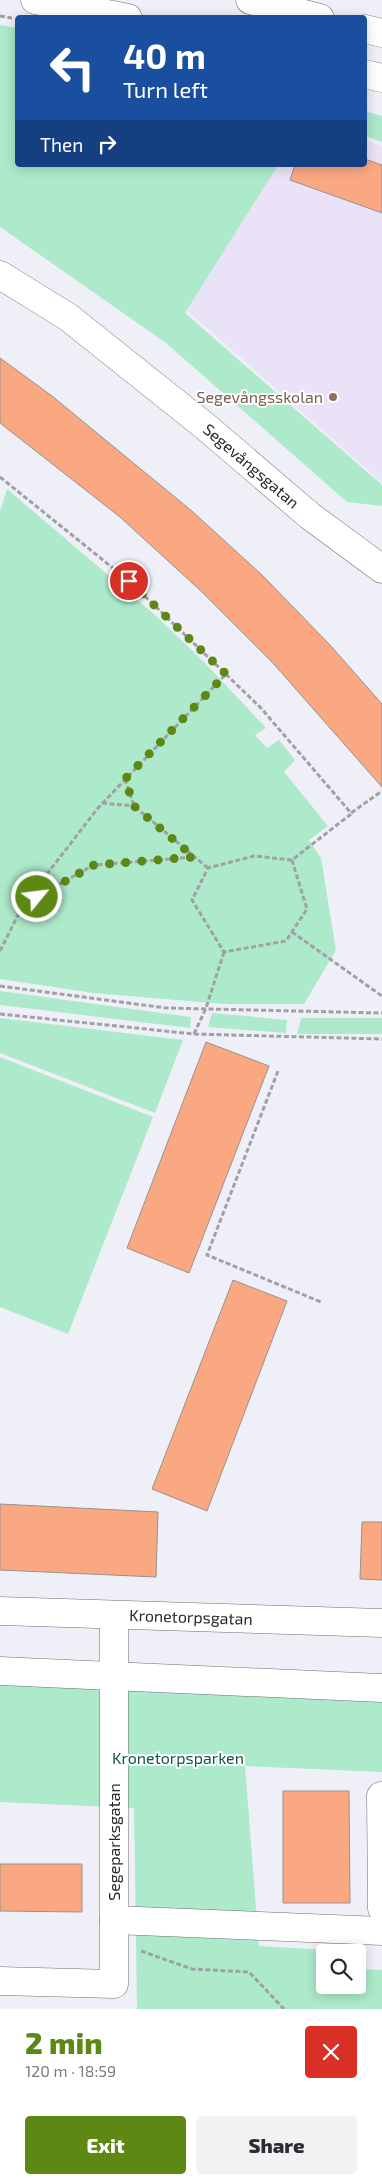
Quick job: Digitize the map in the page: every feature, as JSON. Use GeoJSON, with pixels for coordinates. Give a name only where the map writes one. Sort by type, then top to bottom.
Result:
{"type":"FeatureCollection","features":[{"type":"Feature","properties":{"kind":"street"},"geometry":{"type":"LineString","coordinates":[[34,0],[112,15]]}},
{"type":"Feature","properties":{"kind":"street"},"geometry":{"type":"LineString","coordinates":[[250,0],[308,15]]}},
{"type":"Feature","properties":{"kind":"street"},"geometry":{"type":"LineString","coordinates":[[367,29],[382,33]]}},
{"type":"Feature","properties":{"kind":"street"},"geometry":{"type":"LineString","coordinates":[[367,74],[382,78]]}},
{"type":"Feature","properties":{"kind":"street","name":"Segevångsgatan"},"geometry":{"type":"LineString","coordinates":[[0,275],[68,317],[206,427],[310,516],[382,569]]}},
{"type":"Feature","properties":{"kind":"street","name":"Kronetorpsgatan"},"geometry":{"type":"LineString","coordinates":[[0,1611],[382,1623]]}},
{"type":"Feature","properties":{"kind":"street","name":"Segeparksgatan"},"geometry":{"type":"LineString","coordinates":[[0,1981],[114,1984],[114,1615]]}},
{"type":"Feature","properties":{"kind":"street"},"geometry":{"type":"LineString","coordinates":[[0,1671],[382,1688]]}},
{"type":"Feature","properties":{"kind":"street"},"geometry":{"type":"LineString","coordinates":[[381,1796],[382,1908]]}},
{"type":"Feature","properties":{"kind":"street","name":"Segeparksgatan"},"geometry":{"type":"LineString","coordinates":[[114,1920],[382,1931]]}},
{"type":"Feature","properties":{"kind":"path"},"geometry":{"type":"LineString","coordinates":[[0,16],[15,18]]}},
{"type":"Feature","properties":{"kind":"path"},"geometry":{"type":"LineString","coordinates":[[0,477],[129,581],[226,674],[260,707],[351,814]]}},
{"type":"Feature","properties":{"kind":"path"},"geometry":{"type":"LineString","coordinates":[[0,951],[23,904],[102,803],[226,674]]}},
{"type":"Feature","properties":{"kind":"path"},"geometry":{"type":"LineString","coordinates":[[125,779],[134,806],[208,868]]}},
{"type":"Feature","properties":{"kind":"path"},"geometry":{"type":"LineString","coordinates":[[194,1034],[206,1008],[224,952],[192,900],[208,868],[254,856],[292,860],[382,790]]}},
{"type":"Feature","properties":{"kind":"path"},"geometry":{"type":"LineString","coordinates":[[102,803],[134,806]]}},
{"type":"Feature","properties":{"kind":"path"},"geometry":{"type":"LineString","coordinates":[[23,904],[94,865],[194,857]]}},
{"type":"Feature","properties":{"kind":"path"},"geometry":{"type":"LineString","coordinates":[[224,952],[286,941],[307,909],[292,860]]}},
{"type":"Feature","properties":{"kind":"path"},"geometry":{"type":"LineString","coordinates":[[292,932],[382,996]]}},
{"type":"Feature","properties":{"kind":"path"},"geometry":{"type":"LineString","coordinates":[[0,986],[166,1008],[382,1013]]}},
{"type":"Feature","properties":{"kind":"path"},"geometry":{"type":"LineString","coordinates":[[0,1014],[194,1034],[382,1038]]}},
{"type":"Feature","properties":{"kind":"path"},"geometry":{"type":"LineString","coordinates":[[278,1071],[207,1255],[321,1302]]}},
{"type":"Feature","properties":{"kind":"path"},"geometry":{"type":"LineString","coordinates":[[149,1954],[192,1969],[249,1972],[284,2009]]}},
{"type":"Feature","properties":{"kind":"shaded area","name":"Segevångsskolan"},"geometry":{"type":"Polygon","coordinates":[[[367,141],[382,146],[382,483],[187,310],[273,167],[367,167],[367,141]]]}},
{"type":"Feature","properties":{"kind":"green space"},"geometry":{"type":"Polygon","coordinates":[[[0,25],[15,28],[15,167],[277,167],[185,313],[382,485],[382,506],[347,502],[166,343],[0,227],[0,25]]]}},
{"type":"Feature","properties":{"kind":"green space"},"geometry":{"type":"Polygon","coordinates":[[[367,112],[382,116],[382,142],[367,137],[367,112]]]}},
{"type":"Feature","properties":{"kind":"green space"},"geometry":{"type":"Polygon","coordinates":[[[7,489],[155,615],[203,661],[266,728],[255,735],[267,748],[279,740],[295,760],[284,772],[328,826],[309,840],[321,858],[336,950],[304,1004],[224,1004],[93,993],[0,979],[0,511],[7,489]]]}},
{"type":"Feature","properties":{"kind":"green space"},"geometry":{"type":"Polygon","coordinates":[[[0,991],[191,1017],[190,1028],[0,1005],[0,991]]]}},
{"type":"Feature","properties":{"kind":"green space"},"geometry":{"type":"Polygon","coordinates":[[[212,1013],[287,1020],[286,1033],[208,1027],[212,1013]]]}},
{"type":"Feature","properties":{"kind":"green space"},"geometry":{"type":"Polygon","coordinates":[[[0,1018],[183,1040],[155,1113],[0,1053],[0,1018]]]}},
{"type":"Feature","properties":{"kind":"green space"},"geometry":{"type":"Polygon","coordinates":[[[301,1018],[382,1018],[382,1034],[297,1034],[301,1018]]]}},
{"type":"Feature","properties":{"kind":"green space"},"geometry":{"type":"Polygon","coordinates":[[[0,1057],[153,1117],[68,1334],[0,1307],[0,1057]]]}},
{"type":"Feature","properties":{"kind":"green space","name":"Kronetorpsparken"},"geometry":{"type":"Polygon","coordinates":[[[0,1685],[382,1697],[382,1772],[245,1766],[259,1946],[316,1949],[316,1994],[366,1994],[366,1969],[382,1970],[382,2009],[137,2009],[134,1808],[0,1802],[0,1685]]]}},
{"type":"Feature","properties":{"kind":"building"},"geometry":{"type":"Polygon","coordinates":[[[367,160],[382,165],[382,213],[290,180],[294,167],[367,167],[367,160]]]}},
{"type":"Feature","properties":{"kind":"building"},"geometry":{"type":"Polygon","coordinates":[[[0,358],[52,396],[193,512],[263,576],[330,645],[382,704],[382,787],[272,662],[201,591],[120,517],[0,423],[0,358]]]}},
{"type":"Feature","properties":{"kind":"building"},"geometry":{"type":"Polygon","coordinates":[[[206,1042],[269,1066],[189,1273],[127,1248],[206,1042]]]}},
{"type":"Feature","properties":{"kind":"building"},"geometry":{"type":"Polygon","coordinates":[[[233,1280],[287,1301],[207,1511],[152,1489],[233,1280]]]}},
{"type":"Feature","properties":{"kind":"building"},"geometry":{"type":"Polygon","coordinates":[[[0,1504],[158,1512],[156,1577],[0,1570],[0,1504]]]}},
{"type":"Feature","properties":{"kind":"building"},"geometry":{"type":"Polygon","coordinates":[[[362,1522],[382,1522],[382,1580],[360,1579],[362,1522]]]}},
{"type":"Feature","properties":{"kind":"building"},"geometry":{"type":"Polygon","coordinates":[[[283,1791],[349,1791],[350,1903],[283,1903],[283,1791]]]}},
{"type":"Feature","properties":{"kind":"building"},"geometry":{"type":"Polygon","coordinates":[[[0,1864],[82,1864],[82,1912],[0,1911],[0,1864]]]}},
{"type":"Feature","properties":{"kind":"place","name":"Segevångsskolan"},"geometry":{"type":"Point","coordinates":[333,397]}},
{"type":"Feature","properties":{"kind":"route"},"geometry":{"type":"LineString","coordinates":[[37,897],[94,865],[194,857],[134,806],[125,779],[226,674],[129,581]]}}]}
